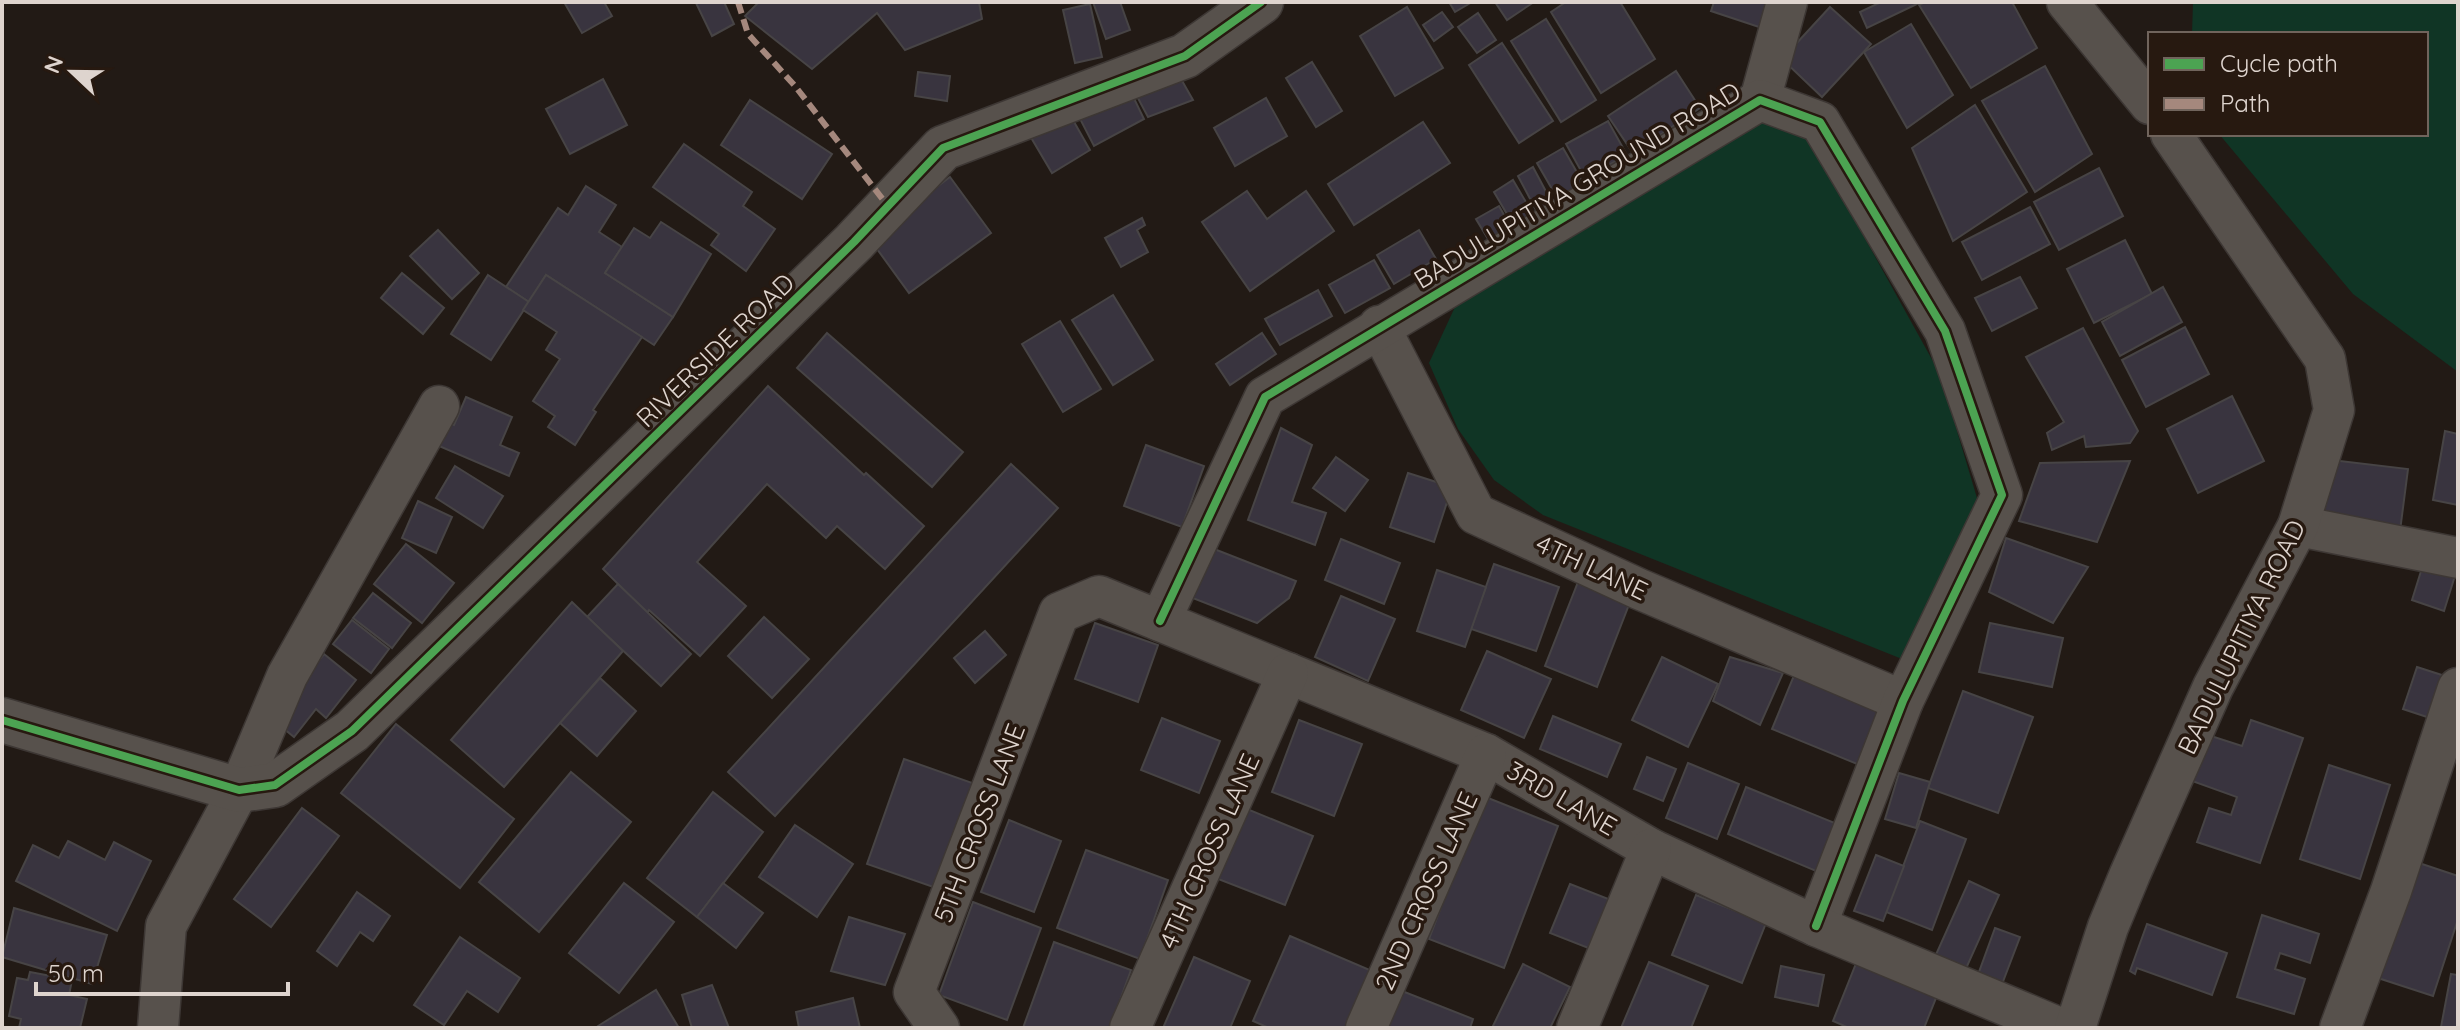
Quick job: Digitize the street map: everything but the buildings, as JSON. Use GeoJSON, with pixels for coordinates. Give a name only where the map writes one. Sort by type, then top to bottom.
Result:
{"type":"FeatureCollection","features":[{"type":"Feature","properties":{"kind":"street","name":"RIVERSIDE ROAD"},"geometry":{"type":"LineString","coordinates":[[239,790],[275,785],[352,731],[854,242],[943,148],[1185,56],[1261,2]]}},
{"type":"Feature","properties":{"kind":"street"},"geometry":{"type":"LineString","coordinates":[[1760,100],[1787,2]]}},
{"type":"Feature","properties":{"kind":"street"},"geometry":{"type":"LineString","coordinates":[[2067,2],[2148,102]]}},
{"type":"Feature","properties":{"kind":"street","name":"BADULUPITIYA GROUND ROAD"},"geometry":{"type":"LineString","coordinates":[[1160,621],[1265,397],[1760,100],[1820,122],[1945,331],[2002,495],[1903,701],[1816,926]]}},
{"type":"Feature","properties":{"kind":"street","name":"BADULUPITIYA ROAD"},"geometry":{"type":"LineString","coordinates":[[2075,1028],[2108,927],[2213,687],[2298,526],[2334,410],[2325,359],[2172,136]]}},
{"type":"Feature","properties":{"kind":"street","name":"4TH LANE"},"geometry":{"type":"LineString","coordinates":[[1379,326],[1476,514],[1639,589],[1903,701]]}},
{"type":"Feature","properties":{"kind":"street"},"geometry":{"type":"LineString","coordinates":[[158,1028],[166,926],[239,790],[287,676],[439,406]]}},
{"type":"Feature","properties":{"kind":"street"},"geometry":{"type":"LineString","coordinates":[[2298,526],[2458,558]]}},
{"type":"Feature","properties":{"kind":"street","name":"3RD LANE"},"geometry":{"type":"LineString","coordinates":[[1059,613],[1099,596],[1486,754],[1651,849],[1816,926],[2060,1028]]}},
{"type":"Feature","properties":{"kind":"street","name":"5TH CROSS LANE"},"geometry":{"type":"LineString","coordinates":[[939,1028],[914,992],[1059,613]]}},
{"type":"Feature","properties":{"kind":"street","name":"4TH CROSS LANE"},"geometry":{"type":"LineString","coordinates":[[1130,1028],[1288,673]]}},
{"type":"Feature","properties":{"kind":"street"},"geometry":{"type":"LineString","coordinates":[[2340,1028],[2391,891],[2458,688]]}},
{"type":"Feature","properties":{"kind":"street"},"geometry":{"type":"LineString","coordinates":[[2,720],[239,790]]}},
{"type":"Feature","properties":{"kind":"street","name":"2ND CROSS LANE"},"geometry":{"type":"LineString","coordinates":[[1366,1028],[1486,754]]}},
{"type":"Feature","properties":{"kind":"street"},"geometry":{"type":"LineString","coordinates":[[1577,1028],[1651,849]]}},
{"type":"Feature","properties":{"kind":"green space"},"geometry":{"type":"Polygon","coordinates":[[[2193,2],[2458,2],[2458,372],[2353,294],[2221,136],[2428,136],[2428,32],[2192,32],[2193,2]]]}},
{"type":"Feature","properties":{"kind":"green space"},"geometry":{"type":"Polygon","coordinates":[[[1766,118],[1810,139],[1940,374],[1977,498],[1907,661],[1543,515],[1494,480],[1458,429],[1429,363],[1461,294],[1766,118]]]}},
{"type":"Feature","properties":{"kind":"marked path"},"geometry":{"type":"LineString","coordinates":[[738,2],[748,34],[795,86],[888,206]]}},
{"type":"Feature","properties":{"kind":"cycle path"},"geometry":{"type":"LineString","coordinates":[[2,720],[239,790],[275,785],[352,731],[854,242],[943,148],[1185,56],[1261,2]]}},
{"type":"Feature","properties":{"kind":"cycle path"},"geometry":{"type":"LineString","coordinates":[[1160,621],[1265,397],[1760,100],[1820,122],[1945,331],[2002,495],[1903,701],[1816,926]]}}]}
